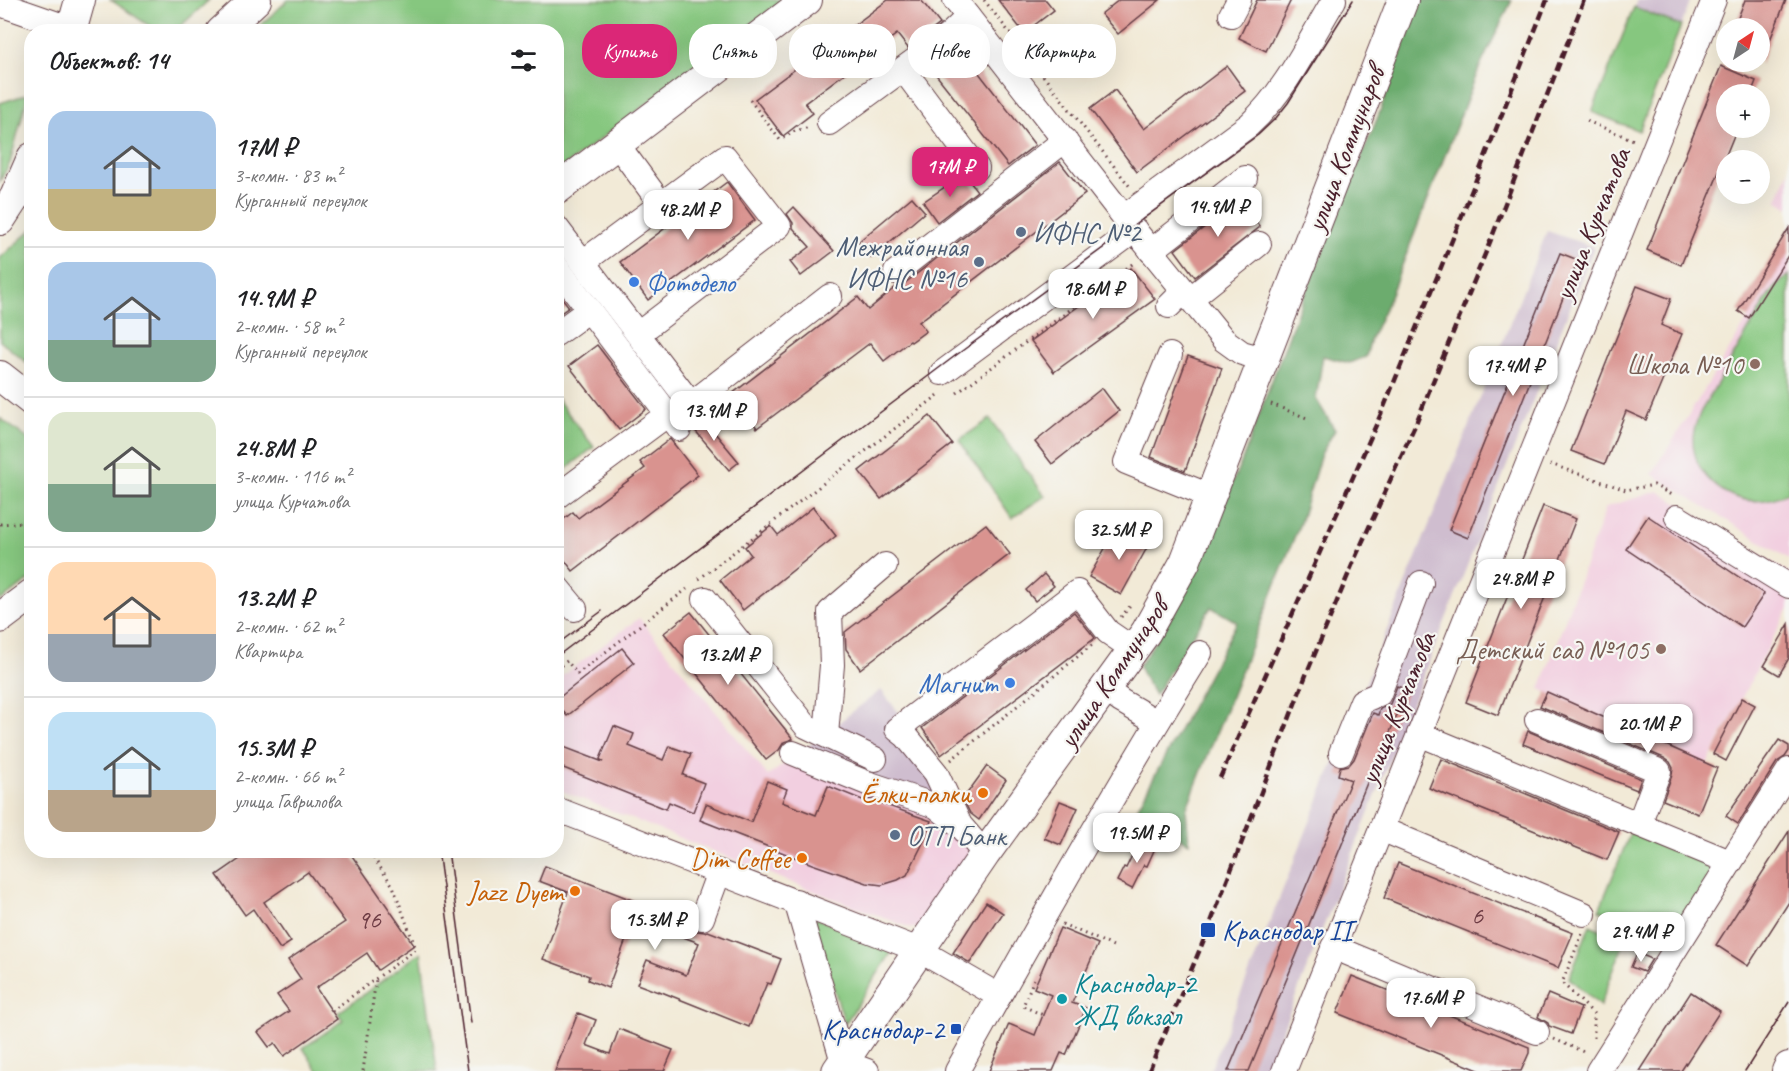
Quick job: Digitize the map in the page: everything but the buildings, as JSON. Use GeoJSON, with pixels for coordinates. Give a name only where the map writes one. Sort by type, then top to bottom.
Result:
{"type":"FeatureCollection","features":[{"type":"Feature","properties":{"kind":"main road"},"geometry":{"type":"LineString","coordinates":[[74,24],[80,0]]}},
{"type":"Feature","properties":{"kind":"main road"},"geometry":{"type":"LineString","coordinates":[[230,24],[256,0]]}},
{"type":"Feature","properties":{"kind":"main road"},"geometry":{"type":"LineString","coordinates":[[564,184],[807,0]]}},
{"type":"Feature","properties":{"kind":"main road","name":"улица Коммунаров"},"geometry":{"type":"LineString","coordinates":[[849,1068],[919,950],[1146,632],[1185,562],[1403,0]]}},
{"type":"Feature","properties":{"kind":"main road"},"geometry":{"type":"LineString","coordinates":[[0,220],[15,197],[24,176]]}},
{"type":"Feature","properties":{"kind":"main road"},"geometry":{"type":"LineString","coordinates":[[0,220],[24,201]]}},
{"type":"Feature","properties":{"kind":"main road"},"geometry":{"type":"LineString","coordinates":[[0,376],[24,394]]}},
{"type":"Feature","properties":{"kind":"main road"},"geometry":{"type":"LineString","coordinates":[[0,618],[24,600]]}},
{"type":"Feature","properties":{"kind":"street"},"geometry":{"type":"LineString","coordinates":[[942,383],[1266,110],[1334,0]]}},
{"type":"Feature","properties":{"kind":"street","name":"улица Курчатова"},"geometry":{"type":"LineString","coordinates":[[1286,1070],[1714,0]]}},
{"type":"Feature","properties":{"kind":"street"},"geometry":{"type":"LineString","coordinates":[[0,4],[53,24]]}},
{"type":"Feature","properties":{"kind":"street"},"geometry":{"type":"LineString","coordinates":[[829,123],[948,36],[969,6],[1181,298],[1224,340],[1242,353],[1264,360]]}},
{"type":"Feature","properties":{"kind":"street"},"geometry":{"type":"LineString","coordinates":[[903,69],[977,168]]}},
{"type":"Feature","properties":{"kind":"street"},"geometry":{"type":"LineString","coordinates":[[896,272],[1065,140]]}},
{"type":"Feature","properties":{"kind":"street"},"geometry":{"type":"LineString","coordinates":[[617,144],[661,204]]}},
{"type":"Feature","properties":{"kind":"street"},"geometry":{"type":"LineString","coordinates":[[583,262],[725,157],[779,226],[638,334]]}},
{"type":"Feature","properties":{"kind":"street"},"geometry":{"type":"LineString","coordinates":[[1147,253],[1245,178]]}},
{"type":"Feature","properties":{"kind":"street"},"geometry":{"type":"LineString","coordinates":[[564,237],[691,404],[830,296]]}},
{"type":"Feature","properties":{"kind":"street"},"geometry":{"type":"LineString","coordinates":[[1181,298],[1259,244]]}},
{"type":"Feature","properties":{"kind":"street"},"geometry":{"type":"LineString","coordinates":[[564,277],[674,422],[564,492]]}},
{"type":"Feature","properties":{"kind":"street"},"geometry":{"type":"LineString","coordinates":[[564,328],[589,310]]}},
{"type":"Feature","properties":{"kind":"street"},"geometry":{"type":"LineString","coordinates":[[1170,355],[1126,462],[1210,496]]}},
{"type":"Feature","properties":{"kind":"street"},"geometry":{"type":"LineString","coordinates":[[1677,517],[1789,586]]}},
{"type":"Feature","properties":{"kind":"street"},"geometry":{"type":"LineString","coordinates":[[826,735],[832,665],[830,612],[885,565]]}},
{"type":"Feature","properties":{"kind":"street"},"geometry":{"type":"LineString","coordinates":[[1341,753],[1362,700],[1379,693],[1421,583]]}},
{"type":"Feature","properties":{"kind":"street"},"geometry":{"type":"LineString","coordinates":[[696,590],[806,726],[875,759]]}},
{"type":"Feature","properties":{"kind":"street"},"geometry":{"type":"LineString","coordinates":[[867,783],[875,759],[897,729],[1077,592],[1108,632],[1133,650]]}},
{"type":"Feature","properties":{"kind":"street"},"geometry":{"type":"LineString","coordinates":[[564,596],[575,609]]}},
{"type":"Feature","properties":{"kind":"street"},"geometry":{"type":"LineString","coordinates":[[957,1071],[1157,722],[1200,653]]}},
{"type":"Feature","properties":{"kind":"street"},"geometry":{"type":"LineString","coordinates":[[1105,689],[1157,722]]}},
{"type":"Feature","properties":{"kind":"street"},"geometry":{"type":"LineString","coordinates":[[1537,720],[1659,771],[1639,824]]}},
{"type":"Feature","properties":{"kind":"street"},"geometry":{"type":"LineString","coordinates":[[897,729],[906,736],[936,773],[960,825]]}},
{"type":"Feature","properties":{"kind":"street"},"geometry":{"type":"LineString","coordinates":[[1419,734],[1730,862]]}},
{"type":"Feature","properties":{"kind":"street"},"geometry":{"type":"LineString","coordinates":[[793,753],[867,783],[936,806],[960,825],[986,854]]}},
{"type":"Feature","properties":{"kind":"street"},"geometry":{"type":"LineString","coordinates":[[1599,1063],[1674,952],[1789,770]]}},
{"type":"Feature","properties":{"kind":"street"},"geometry":{"type":"LineString","coordinates":[[564,812],[919,950],[999,996]]}},
{"type":"Feature","properties":{"kind":"street"},"geometry":{"type":"LineString","coordinates":[[1381,829],[1587,915]]}},
{"type":"Feature","properties":{"kind":"street"},"geometry":{"type":"LineString","coordinates":[[702,918],[719,872]]}},
{"type":"Feature","properties":{"kind":"street"},"geometry":{"type":"LineString","coordinates":[[796,901],[849,1068]]}},
{"type":"Feature","properties":{"kind":"street"},"geometry":{"type":"LineString","coordinates":[[1334,947],[1537,1032]]}},
{"type":"Feature","properties":{"kind":"path"},"geometry":{"type":"LineString","coordinates":[[969,6],[1131,189]]}},
{"type":"Feature","properties":{"kind":"path"},"geometry":{"type":"LineString","coordinates":[[750,100],[780,140],[795,131],[829,123]]}},
{"type":"Feature","properties":{"kind":"path"},"geometry":{"type":"LineString","coordinates":[[1587,121],[1654,148]]}},
{"type":"Feature","properties":{"kind":"path"},"geometry":{"type":"LineString","coordinates":[[957,393],[1147,253]]}},
{"type":"Feature","properties":{"kind":"path"},"geometry":{"type":"LineString","coordinates":[[564,663],[567,661],[577,674],[696,590],[942,383]]}},
{"type":"Feature","properties":{"kind":"path"},"geometry":{"type":"LineString","coordinates":[[1270,404],[1307,418]]}},
{"type":"Feature","properties":{"kind":"path"},"geometry":{"type":"LineString","coordinates":[[0,524],[24,522]]}},
{"type":"Feature","properties":{"kind":"path"},"geometry":{"type":"LineString","coordinates":[[936,773],[1108,632],[1135,602]]}},
{"type":"Feature","properties":{"kind":"path"},"geometry":{"type":"LineString","coordinates":[[332,1011],[416,949],[393,886],[374,858]]}},
{"type":"Feature","properties":{"kind":"path"},"geometry":{"type":"LineString","coordinates":[[1599,1063],[1594,1014],[1562,983],[1587,915],[1674,952]]}},
{"type":"Feature","properties":{"kind":"path"},"geometry":{"type":"LineString","coordinates":[[1058,922],[1113,946]]}},
{"type":"Feature","properties":{"kind":"path"},"geometry":{"type":"LineString","coordinates":[[1036,975],[1023,1006],[1043,1015]]}},
{"type":"Feature","properties":{"kind":"path"},"geometry":{"type":"LineString","coordinates":[[363,1071],[376,979]]}},
{"type":"Feature","properties":{"kind":"path"},"geometry":{"type":"LineString","coordinates":[[1537,1032],[1599,1063]]}},
{"type":"Feature","properties":{"kind":"shaded area"},"geometry":{"type":"Polygon","coordinates":[[[1637,0],[1691,0],[1681,26],[1634,7],[1637,0]]]}},
{"type":"Feature","properties":{"kind":"shaded area"},"geometry":{"type":"Polygon","coordinates":[[[1789,170],[1789,208],[1777,200],[1789,170]]]}},
{"type":"Feature","properties":{"kind":"shaded area"},"geometry":{"type":"Polygon","coordinates":[[[1547,231],[1594,247],[1266,1071],[1210,1071],[1547,231]]]}},
{"type":"Feature","properties":{"kind":"shaded area","name":"Школа №10"},"geometry":{"type":"Polygon","coordinates":[[[1789,253],[1789,559],[1652,474],[1789,253]]]}},
{"type":"Feature","properties":{"kind":"shaded area","name":"Детский сад №105"},"geometry":{"type":"Polygon","coordinates":[[[1658,491],[1789,573],[1789,608],[1707,764],[1540,689],[1606,507],[1658,491]]]}},
{"type":"Feature","properties":{"kind":"shaded area"},"geometry":{"type":"Polygon","coordinates":[[[639,618],[768,776],[791,759],[937,812],[974,851],[921,928],[911,928],[564,792],[564,675],[639,618]]]}},
{"type":"Feature","properties":{"kind":"shaded area"},"geometry":{"type":"Polygon","coordinates":[[[881,690],[902,717],[955,826],[791,759],[881,690]]]}},
{"type":"Feature","properties":{"kind":"green space"},"geometry":{"type":"Polygon","coordinates":[[[111,0],[209,0],[183,24],[147,24],[111,0]]]}},
{"type":"Feature","properties":{"kind":"green space"},"geometry":{"type":"Polygon","coordinates":[[[288,0],[783,0],[751,24],[689,24],[689,72],[564,167],[564,24],[262,24],[288,0]]]}},
{"type":"Feature","properties":{"kind":"green space"},"geometry":{"type":"Polygon","coordinates":[[[1420,0],[1512,0],[1478,71],[1387,304],[1371,338],[1366,357],[1349,363],[1323,356],[1316,399],[1335,430],[1321,454],[1300,523],[1186,810],[1189,843],[1156,824],[1140,834],[1122,837],[1237,622],[1211,607],[1155,695],[1139,666],[1174,612],[1241,463],[1298,311],[1379,114],[1420,0]]]}},
{"type":"Feature","properties":{"kind":"green space"},"geometry":{"type":"Polygon","coordinates":[[[1634,7],[1681,26],[1639,131],[1592,112],[1634,7]]]}},
{"type":"Feature","properties":{"kind":"green space"},"geometry":{"type":"Polygon","coordinates":[[[24,95],[24,109],[10,163],[0,181],[0,103],[24,95]]]}},
{"type":"Feature","properties":{"kind":"green space"},"geometry":{"type":"Polygon","coordinates":[[[24,236],[24,360],[0,341],[0,258],[24,236]]]}},
{"type":"Feature","properties":{"kind":"green space","name":"Школа №10"},"geometry":{"type":"Polygon","coordinates":[[[1789,275],[1789,491],[1773,498],[1757,501],[1741,499],[1712,483],[1702,470],[1695,454],[1694,430],[1701,411],[1769,295],[1789,275]]]}},
{"type":"Feature","properties":{"kind":"green space"},"geometry":{"type":"Polygon","coordinates":[[[564,408],[594,447],[564,471],[564,408]]]}},
{"type":"Feature","properties":{"kind":"green space"},"geometry":{"type":"Polygon","coordinates":[[[0,418],[24,436],[24,584],[0,601],[0,418]]]}},
{"type":"Feature","properties":{"kind":"green space"},"geometry":{"type":"Polygon","coordinates":[[[990,419],[1045,496],[1012,518],[959,440],[990,419]]]}},
{"type":"Feature","properties":{"kind":"green space"},"geometry":{"type":"Polygon","coordinates":[[[1631,831],[1716,866],[1671,938],[1599,910],[1631,831]]]}},
{"type":"Feature","properties":{"kind":"green space"},"geometry":{"type":"Polygon","coordinates":[[[811,916],[893,950],[845,1024],[811,916]]]}},
{"type":"Feature","properties":{"kind":"green space"},"geometry":{"type":"Polygon","coordinates":[[[1590,925],[1625,940],[1600,1006],[1569,978],[1590,925]]]}},
{"type":"Feature","properties":{"kind":"green space"},"geometry":{"type":"Polygon","coordinates":[[[421,952],[437,1071],[318,1071],[303,1048],[343,1020],[338,1013],[421,952]]]}},
{"type":"Feature","properties":{"kind":"tram line"},"geometry":{"type":"LineString","coordinates":[[564,651],[955,356],[1258,135],[1288,103],[1353,0]]}},
{"type":"Feature","properties":{"kind":"tram line"},"geometry":{"type":"LineString","coordinates":[[564,639],[602,611]]}},
{"type":"Feature","properties":{"kind":"tram line"},"geometry":{"type":"LineString","coordinates":[[439,858],[468,1071]]}},
{"type":"Feature","properties":{"kind":"tram line"},"geometry":{"type":"LineString","coordinates":[[449,858],[471,1023]]}},
{"type":"Feature","properties":{"kind":"tram line"},"geometry":{"type":"LineString","coordinates":[[1745,1071],[1789,1002]]}},
{"type":"Feature","properties":{"kind":"railway"},"geometry":{"type":"LineString","coordinates":[[1220,778],[1384,407],[1547,0]]}},
{"type":"Feature","properties":{"kind":"railway"},"geometry":{"type":"LineString","coordinates":[[1149,1071],[1208,930],[1306,675],[1416,423],[1490,242],[1584,0]]}},
{"type":"Feature","properties":{"kind":"place","name":"ИФНС №2"},"geometry":{"type":"Point","coordinates":[1021,232]}},
{"type":"Feature","properties":{"kind":"place","name":"Межрайонная ИФНС №16"},"geometry":{"type":"Point","coordinates":[979,262]}},
{"type":"Feature","properties":{"kind":"place","name":"Фотодело"},"geometry":{"type":"Point","coordinates":[634,282]}},
{"type":"Feature","properties":{"kind":"place","name":"Школа №10"},"geometry":{"type":"Point","coordinates":[1755,364]}},
{"type":"Feature","properties":{"kind":"place","name":"Детский сад №105"},"geometry":{"type":"Point","coordinates":[1661,649]}},
{"type":"Feature","properties":{"kind":"place","name":"Магнит"},"geometry":{"type":"Point","coordinates":[1010,683]}},
{"type":"Feature","properties":{"kind":"place","name":"Ёлки-палки"},"geometry":{"type":"Point","coordinates":[983,793]}},
{"type":"Feature","properties":{"kind":"place","name":"ОТП Банк"},"geometry":{"type":"Point","coordinates":[895,835]}},
{"type":"Feature","properties":{"kind":"place","name":"Dim Coffee"},"geometry":{"type":"Point","coordinates":[802,858]}},
{"type":"Feature","properties":{"kind":"place","name":"Jazz Dyem"},"geometry":{"type":"Point","coordinates":[575,891]}},
{"type":"Feature","properties":{"kind":"place","name":"Краснодар II"},"geometry":{"type":"Point","coordinates":[1208,930]}},
{"type":"Feature","properties":{"kind":"place","name":"Краснодар-2 ЖД вокзал"},"geometry":{"type":"Point","coordinates":[1062,999]}},
{"type":"Feature","properties":{"kind":"place","name":"Краснодар-2"},"geometry":{"type":"Point","coordinates":[956,1029]}}]}
